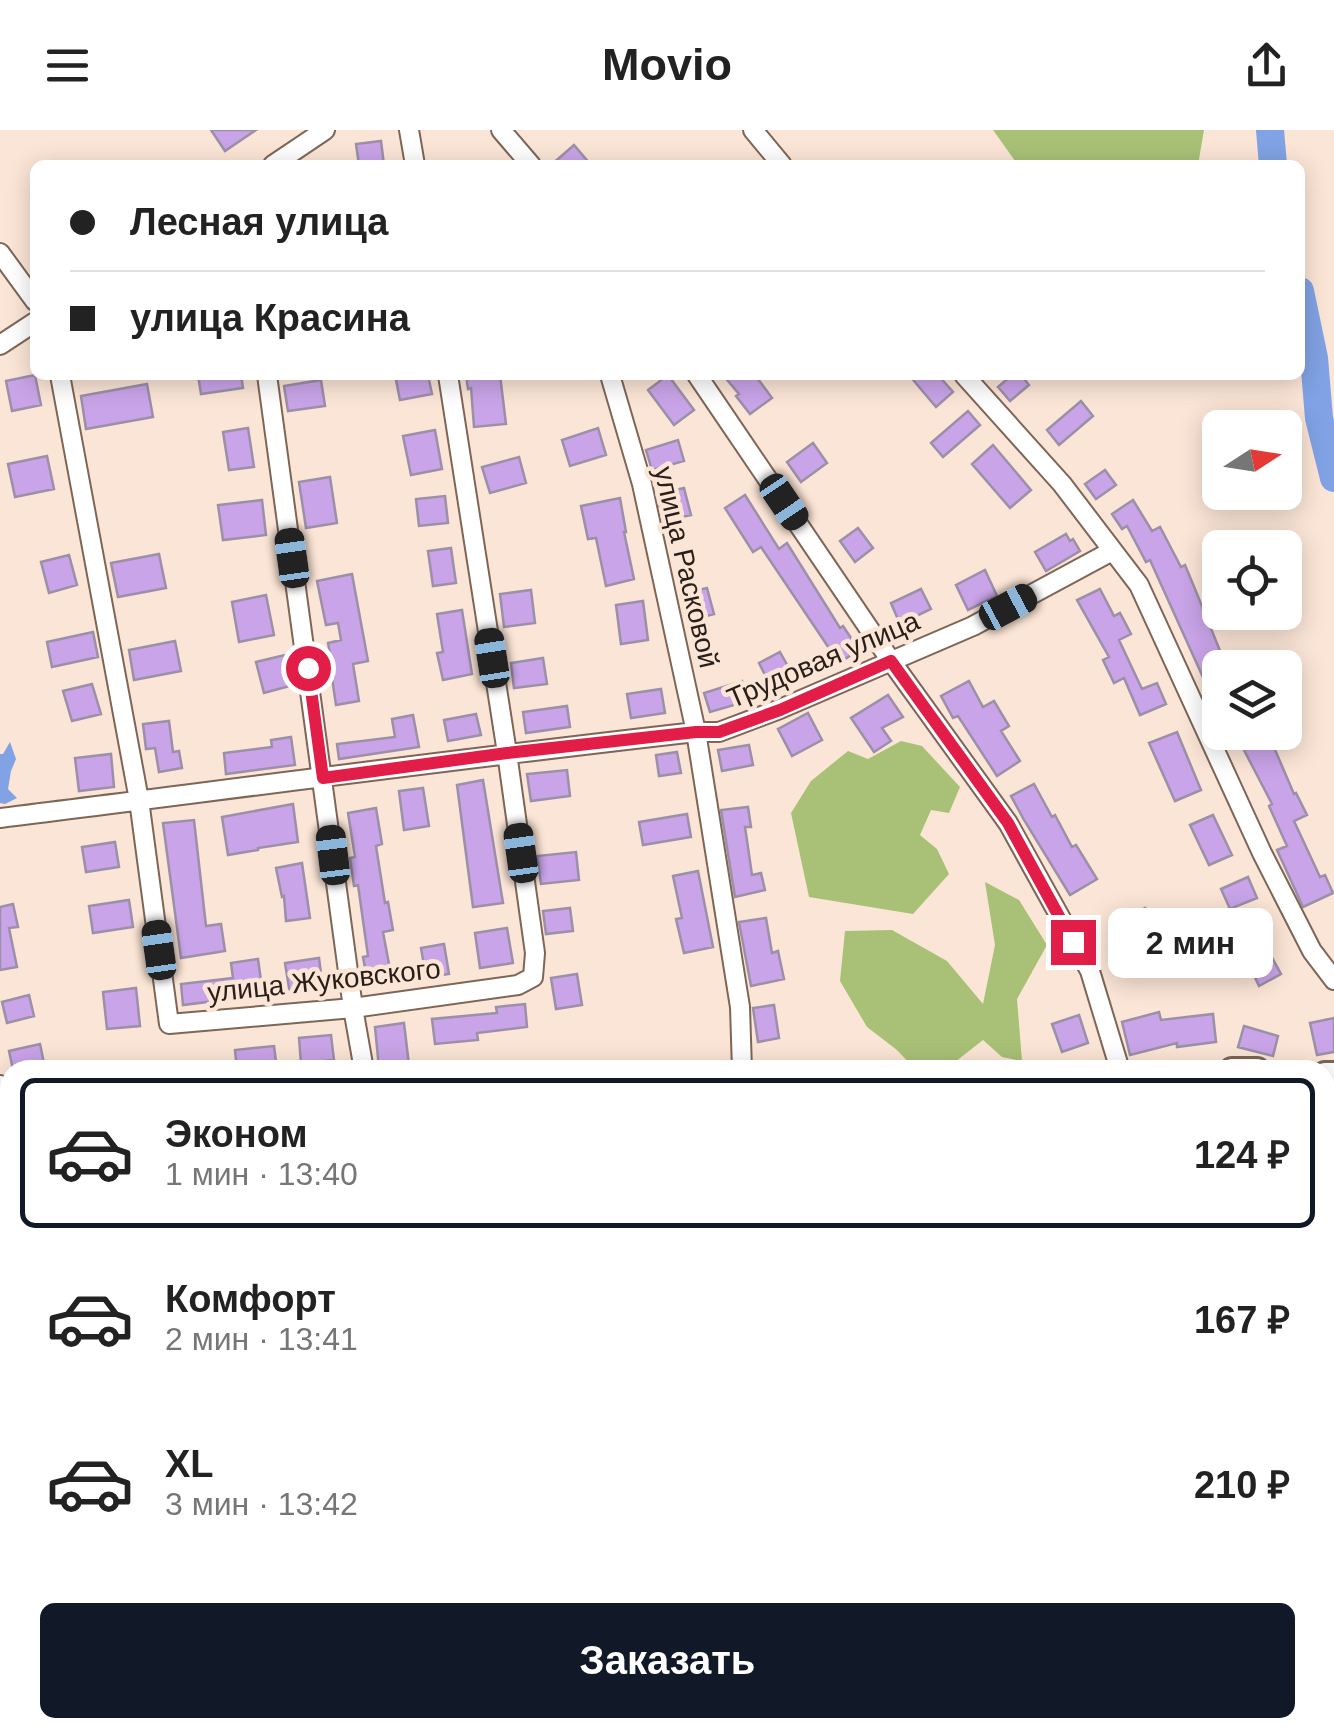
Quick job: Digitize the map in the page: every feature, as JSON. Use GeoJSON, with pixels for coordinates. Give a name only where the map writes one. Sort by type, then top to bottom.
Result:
{"type":"FeatureCollection","features":[{"type":"Feature","properties":{"kind":"street"},"geometry":{"type":"LineString","coordinates":[[280,160],[325,130]]}},
{"type":"Feature","properties":{"kind":"street"},"geometry":{"type":"LineString","coordinates":[[409,130],[414,160]]}},
{"type":"Feature","properties":{"kind":"street"},"geometry":{"type":"LineString","coordinates":[[501,130],[526,160]]}},
{"type":"Feature","properties":{"kind":"street"},"geometry":{"type":"LineString","coordinates":[[753,130],[778,160]]}},
{"type":"Feature","properties":{"kind":"street"},"geometry":{"type":"LineString","coordinates":[[0,253],[30,294]]}},
{"type":"Feature","properties":{"kind":"street"},"geometry":{"type":"LineString","coordinates":[[0,345],[30,325]]}},
{"type":"Feature","properties":{"kind":"street","name":"улица Жуковского"},"geometry":{"type":"LineString","coordinates":[[61,380],[139,800],[169,1024],[353,1008],[518,984],[534,977],[535,953],[507,753],[449,380]]}},
{"type":"Feature","properties":{"kind":"street"},"geometry":{"type":"LineString","coordinates":[[268,380],[362,1060]]}},
{"type":"Feature","properties":{"kind":"street","name":"улица Расковой"},"geometry":{"type":"LineString","coordinates":[[611,380],[642,484],[696,732],[740,1007],[742,1060]]}},
{"type":"Feature","properties":{"kind":"street"},"geometry":{"type":"LineString","coordinates":[[701,380],[891,661],[1008,823],[1090,972],[1117,1060]]}},
{"type":"Feature","properties":{"kind":"street"},"geometry":{"type":"LineString","coordinates":[[968,380],[1062,484],[1140,585],[1262,853],[1312,951],[1334,980]]}},
{"type":"Feature","properties":{"kind":"street","name":"Трудовая улица"},"geometry":{"type":"LineString","coordinates":[[0,818],[507,753],[719,732],[780,710],[974,626],[1112,551]]}},
{"type":"Feature","properties":{"kind":"green space"},"geometry":{"type":"Polygon","coordinates":[[[993,130],[1204,130],[1199,160],[1014,160],[993,130]]]}},
{"type":"Feature","properties":{"kind":"green space"},"geometry":{"type":"Polygon","coordinates":[[[901,741],[922,746],[960,787],[949,813],[931,810],[920,835],[937,849],[949,874],[913,914],[809,897],[791,813],[811,781],[848,751],[868,759],[901,741]]]}},
{"type":"Feature","properties":{"kind":"green space"},"geometry":{"type":"Polygon","coordinates":[[[985,882],[1019,900],[1047,945],[1017,999],[1022,1060],[1002,1057],[983,1040],[957,1060],[906,1060],[867,1027],[840,981],[845,931],[892,930],[947,961],[983,1004],[995,945],[985,882]]]}},
{"type":"Feature","properties":{"kind":"water"},"geometry":{"type":"Polygon","coordinates":[[[10,742],[16,759],[8,789],[17,798],[5,804],[0,803],[0,754],[10,742]]]}},
{"type":"Feature","properties":{"kind":"building"},"geometry":{"type":"Polygon","coordinates":[[[211,130],[256,130],[225,151],[211,130]]]}},
{"type":"Feature","properties":{"kind":"building"},"geometry":{"type":"Polygon","coordinates":[[[381,141],[383,160],[358,160],[356,144],[381,141]]]}},
{"type":"Feature","properties":{"kind":"building"},"geometry":{"type":"Polygon","coordinates":[[[574,145],[587,160],[557,160],[574,145]]]}},
{"type":"Feature","properties":{"kind":"building"},"geometry":{"type":"Polygon","coordinates":[[[30,376],[30,380],[36,380],[41,405],[12,411],[6,381],[30,376]]]}},
{"type":"Feature","properties":{"kind":"building"},"geometry":{"type":"Polygon","coordinates":[[[199,380],[242,380],[243,388],[201,394],[199,380]]]}},
{"type":"Feature","properties":{"kind":"building"},"geometry":{"type":"Polygon","coordinates":[[[321,380],[325,406],[288,411],[284,386],[321,380]]]}},
{"type":"Feature","properties":{"kind":"building"},"geometry":{"type":"Polygon","coordinates":[[[396,380],[429,380],[432,394],[400,400],[396,380]]]}},
{"type":"Feature","properties":{"kind":"building"},"geometry":{"type":"Polygon","coordinates":[[[467,380],[501,380],[506,424],[474,427],[471,388],[468,389],[467,380]]]}},
{"type":"Feature","properties":{"kind":"building"},"geometry":{"type":"Polygon","coordinates":[[[661,380],[672,380],[694,410],[674,425],[648,390],[661,380]]]}},
{"type":"Feature","properties":{"kind":"building"},"geometry":{"type":"Polygon","coordinates":[[[727,380],[759,380],[772,398],[750,414],[736,396],[739,394],[727,380]]]}},
{"type":"Feature","properties":{"kind":"building"},"geometry":{"type":"Polygon","coordinates":[[[913,380],[942,380],[953,392],[936,407],[913,380]]]}},
{"type":"Feature","properties":{"kind":"building"},"geometry":{"type":"Polygon","coordinates":[[[1006,380],[1025,380],[1029,385],[1010,401],[998,387],[1006,380]]]}},
{"type":"Feature","properties":{"kind":"building"},"geometry":{"type":"Polygon","coordinates":[[[147,384],[153,417],[86,429],[81,396],[147,384]]]}},
{"type":"Feature","properties":{"kind":"building"},"geometry":{"type":"Polygon","coordinates":[[[1081,401],[1093,416],[1059,445],[1047,430],[1081,401]]]}},
{"type":"Feature","properties":{"kind":"building"},"geometry":{"type":"Polygon","coordinates":[[[968,411],[980,425],[943,457],[931,443],[968,411]]]}},
{"type":"Feature","properties":{"kind":"building"},"geometry":{"type":"Polygon","coordinates":[[[248,428],[254,467],[229,470],[223,432],[248,428]]]}},
{"type":"Feature","properties":{"kind":"building"},"geometry":{"type":"Polygon","coordinates":[[[598,428],[606,455],[570,466],[562,440],[598,428]]]}},
{"type":"Feature","properties":{"kind":"building"},"geometry":{"type":"Polygon","coordinates":[[[435,430],[442,469],[411,475],[403,436],[435,430]]]}},
{"type":"Feature","properties":{"kind":"building"},"geometry":{"type":"Polygon","coordinates":[[[678,440],[684,461],[652,470],[646,450],[678,440]]]}},
{"type":"Feature","properties":{"kind":"building"},"geometry":{"type":"Polygon","coordinates":[[[813,443],[827,463],[801,482],[787,462],[813,443]]]}},
{"type":"Feature","properties":{"kind":"building"},"geometry":{"type":"Polygon","coordinates":[[[993,445],[1031,490],[1010,508],[972,464],[993,445]]]}},
{"type":"Feature","properties":{"kind":"building"},"geometry":{"type":"Polygon","coordinates":[[[47,456],[54,489],[15,497],[8,464],[47,456]]]}},
{"type":"Feature","properties":{"kind":"building"},"geometry":{"type":"Polygon","coordinates":[[[519,457],[526,483],[490,493],[482,467],[519,457]]]}},
{"type":"Feature","properties":{"kind":"building"},"geometry":{"type":"Polygon","coordinates":[[[1105,470],[1116,485],[1096,499],[1085,484],[1105,470]]]}},
{"type":"Feature","properties":{"kind":"building"},"geometry":{"type":"Polygon","coordinates":[[[330,477],[337,523],[306,528],[299,482],[330,477]]]}},
{"type":"Feature","properties":{"kind":"building"},"geometry":{"type":"Polygon","coordinates":[[[684,488],[691,515],[663,521],[657,494],[684,488]]]}},
{"type":"Feature","properties":{"kind":"building"},"geometry":{"type":"Polygon","coordinates":[[[745,495],[779,549],[787,543],[840,628],[843,626],[859,650],[839,663],[761,547],[753,552],[725,508],[745,495]]]}},
{"type":"Feature","properties":{"kind":"building"},"geometry":{"type":"Polygon","coordinates":[[[445,496],[448,523],[419,526],[416,499],[445,496]]]}},
{"type":"Feature","properties":{"kind":"building"},"geometry":{"type":"Polygon","coordinates":[[[620,498],[634,579],[606,586],[596,538],[588,539],[581,506],[620,498]]]}},
{"type":"Feature","properties":{"kind":"building"},"geometry":{"type":"Polygon","coordinates":[[[262,500],[266,535],[223,540],[218,505],[262,500]]]}},
{"type":"Feature","properties":{"kind":"building"},"geometry":{"type":"Polygon","coordinates":[[[1133,500],[1152,531],[1160,527],[1181,567],[1185,565],[1202,607],[1202,630],[1212,630],[1220,650],[1202,650],[1202,675],[1150,560],[1146,562],[1127,526],[1122,529],[1112,514],[1133,500]]]}},
{"type":"Feature","properties":{"kind":"building"},"geometry":{"type":"Polygon","coordinates":[[[858,528],[873,548],[855,562],[840,541],[858,528]]]}},
{"type":"Feature","properties":{"kind":"building"},"geometry":{"type":"Polygon","coordinates":[[[1066,534],[1080,551],[1046,571],[1035,552],[1066,534]]]}},
{"type":"Feature","properties":{"kind":"building"},"geometry":{"type":"Polygon","coordinates":[[[451,548],[456,583],[433,586],[428,551],[451,548]]]}},
{"type":"Feature","properties":{"kind":"building"},"geometry":{"type":"Polygon","coordinates":[[[159,554],[166,588],[118,597],[111,563],[159,554]]]}},
{"type":"Feature","properties":{"kind":"building"},"geometry":{"type":"Polygon","coordinates":[[[69,555],[77,585],[49,593],[41,562],[69,555]]]}},
{"type":"Feature","properties":{"kind":"building"},"geometry":{"type":"Polygon","coordinates":[[[985,570],[997,596],[968,610],[956,585],[985,570]]]}},
{"type":"Feature","properties":{"kind":"building"},"geometry":{"type":"Polygon","coordinates":[[[352,574],[368,661],[353,664],[359,701],[336,705],[328,643],[341,640],[338,623],[326,625],[317,581],[352,574]]]}},
{"type":"Feature","properties":{"kind":"building"},"geometry":{"type":"Polygon","coordinates":[[[707,588],[714,614],[687,621],[681,594],[707,588]]]}},
{"type":"Feature","properties":{"kind":"building"},"geometry":{"type":"Polygon","coordinates":[[[921,589],[931,609],[900,624],[891,603],[921,589]]]}},
{"type":"Feature","properties":{"kind":"building"},"geometry":{"type":"Polygon","coordinates":[[[1100,589],[1114,616],[1120,613],[1131,634],[1119,640],[1142,689],[1157,683],[1166,704],[1140,715],[1124,678],[1114,683],[1103,660],[1109,657],[1077,600],[1100,589]]]}},
{"type":"Feature","properties":{"kind":"building"},"geometry":{"type":"Polygon","coordinates":[[[531,590],[535,623],[504,627],[500,594],[531,590]]]}},
{"type":"Feature","properties":{"kind":"building"},"geometry":{"type":"Polygon","coordinates":[[[266,595],[274,635],[239,642],[232,602],[266,595]]]}},
{"type":"Feature","properties":{"kind":"building"},"geometry":{"type":"Polygon","coordinates":[[[643,601],[648,640],[621,644],[616,605],[643,601]]]}},
{"type":"Feature","properties":{"kind":"building"},"geometry":{"type":"Polygon","coordinates":[[[462,610],[472,674],[443,680],[437,653],[443,652],[437,614],[462,610]]]}},
{"type":"Feature","properties":{"kind":"building"},"geometry":{"type":"Polygon","coordinates":[[[93,632],[98,657],[52,667],[47,642],[93,632]]]}},
{"type":"Feature","properties":{"kind":"building"},"geometry":{"type":"Polygon","coordinates":[[[175,641],[181,671],[134,680],[129,650],[175,641]]]}},
{"type":"Feature","properties":{"kind":"building"},"geometry":{"type":"Polygon","coordinates":[[[780,652],[795,679],[773,691],[759,663],[780,652]]]}},
{"type":"Feature","properties":{"kind":"building"},"geometry":{"type":"Polygon","coordinates":[[[285,655],[293,685],[264,693],[256,662],[285,655]]]}},
{"type":"Feature","properties":{"kind":"building"},"geometry":{"type":"Polygon","coordinates":[[[543,658],[547,684],[514,688],[511,663],[543,658]]]}},
{"type":"Feature","properties":{"kind":"building"},"geometry":{"type":"Polygon","coordinates":[[[742,681],[748,701],[710,712],[704,693],[742,681]]]}},
{"type":"Feature","properties":{"kind":"building"},"geometry":{"type":"Polygon","coordinates":[[[969,681],[983,707],[994,701],[1009,726],[1001,731],[1020,761],[997,776],[941,696],[969,681]]]}},
{"type":"Feature","properties":{"kind":"building"},"geometry":{"type":"Polygon","coordinates":[[[92,684],[101,714],[72,721],[63,691],[92,684]]]}},
{"type":"Feature","properties":{"kind":"building"},"geometry":{"type":"Polygon","coordinates":[[[661,689],[665,713],[631,718],[627,694],[661,689]]]}},
{"type":"Feature","properties":{"kind":"building"},"geometry":{"type":"Polygon","coordinates":[[[888,695],[903,717],[882,728],[891,741],[874,752],[851,718],[888,695]]]}},
{"type":"Feature","properties":{"kind":"building"},"geometry":{"type":"Polygon","coordinates":[[[567,706],[570,727],[526,733],[523,712],[567,706]]]}},
{"type":"Feature","properties":{"kind":"building"},"geometry":{"type":"Polygon","coordinates":[[[808,713],[822,740],[792,756],[778,729],[808,713]]]}},
{"type":"Feature","properties":{"kind":"building"},"geometry":{"type":"Polygon","coordinates":[[[476,714],[481,735],[448,741],[444,720],[476,714]]]}},
{"type":"Feature","properties":{"kind":"building"},"geometry":{"type":"Polygon","coordinates":[[[413,715],[419,747],[339,759],[337,744],[395,737],[392,719],[413,715]]]}},
{"type":"Feature","properties":{"kind":"building"},"geometry":{"type":"Polygon","coordinates":[[[169,721],[173,752],[179,751],[182,768],[159,772],[155,748],[146,749],[143,724],[169,721]]]}},
{"type":"Feature","properties":{"kind":"building"},"geometry":{"type":"Polygon","coordinates":[[[1177,732],[1201,790],[1175,801],[1149,743],[1177,732]]]}},
{"type":"Feature","properties":{"kind":"building"},"geometry":{"type":"Polygon","coordinates":[[[291,737],[295,765],[226,774],[224,753],[272,747],[271,740],[291,737]]]}},
{"type":"Feature","properties":{"kind":"building"},"geometry":{"type":"Polygon","coordinates":[[[749,745],[753,765],[722,771],[718,750],[749,745]]]}},
{"type":"Feature","properties":{"kind":"building"},"geometry":{"type":"Polygon","coordinates":[[[1244,750],[1275,750],[1307,815],[1294,821],[1320,877],[1325,875],[1333,893],[1303,907],[1277,850],[1287,846],[1269,806],[1272,804],[1244,750]]]}},
{"type":"Feature","properties":{"kind":"building"},"geometry":{"type":"Polygon","coordinates":[[[677,752],[681,773],[659,776],[656,755],[677,752]]]}},
{"type":"Feature","properties":{"kind":"building"},"geometry":{"type":"Polygon","coordinates":[[[111,754],[114,787],[79,791],[75,758],[111,754]]]}},
{"type":"Feature","properties":{"kind":"building"},"geometry":{"type":"Polygon","coordinates":[[[567,770],[570,796],[531,801],[527,774],[567,770]]]}},
{"type":"Feature","properties":{"kind":"building"},"geometry":{"type":"Polygon","coordinates":[[[483,780],[503,903],[473,907],[457,785],[483,780]]]}},
{"type":"Feature","properties":{"kind":"building"},"geometry":{"type":"Polygon","coordinates":[[[1034,784],[1052,817],[1055,815],[1072,847],[1076,845],[1097,879],[1070,895],[1011,796],[1034,784]]]}},
{"type":"Feature","properties":{"kind":"building"},"geometry":{"type":"Polygon","coordinates":[[[423,788],[429,826],[404,830],[399,791],[423,788]]]}},
{"type":"Feature","properties":{"kind":"building"},"geometry":{"type":"Polygon","coordinates":[[[293,804],[298,842],[228,855],[222,817],[293,804]]]}},
{"type":"Feature","properties":{"kind":"building"},"geometry":{"type":"Polygon","coordinates":[[[748,807],[751,827],[745,827],[752,875],[761,873],[765,890],[735,897],[721,810],[748,807]]]}},
{"type":"Feature","properties":{"kind":"building"},"geometry":{"type":"Polygon","coordinates":[[[376,808],[382,844],[376,846],[393,930],[383,932],[392,980],[368,985],[363,957],[368,956],[350,858],[355,857],[348,813],[376,808]]]}},
{"type":"Feature","properties":{"kind":"building"},"geometry":{"type":"Polygon","coordinates":[[[687,814],[691,837],[643,845],[639,822],[687,814]]]}},
{"type":"Feature","properties":{"kind":"building"},"geometry":{"type":"Polygon","coordinates":[[[1213,815],[1232,855],[1209,865],[1190,825],[1213,815]]]}},
{"type":"Feature","properties":{"kind":"building"},"geometry":{"type":"Polygon","coordinates":[[[194,820],[206,926],[221,924],[225,951],[181,958],[163,823],[194,820]]]}},
{"type":"Feature","properties":{"kind":"building"},"geometry":{"type":"Polygon","coordinates":[[[115,842],[119,867],[86,872],[82,847],[115,842]]]}},
{"type":"Feature","properties":{"kind":"building"},"geometry":{"type":"Polygon","coordinates":[[[576,852],[579,880],[541,884],[537,856],[576,852]]]}},
{"type":"Feature","properties":{"kind":"building"},"geometry":{"type":"Polygon","coordinates":[[[302,863],[310,918],[286,921],[276,868],[302,863]]]}},
{"type":"Feature","properties":{"kind":"building"},"geometry":{"type":"Polygon","coordinates":[[[698,871],[713,947],[684,953],[676,919],[682,918],[673,876],[698,871]]]}},
{"type":"Feature","properties":{"kind":"building"},"geometry":{"type":"Polygon","coordinates":[[[1248,877],[1257,898],[1230,909],[1221,889],[1248,877]]]}},
{"type":"Feature","properties":{"kind":"building"},"geometry":{"type":"Polygon","coordinates":[[[129,900],[133,927],[93,933],[89,906],[129,900]]]}},
{"type":"Feature","properties":{"kind":"building"},"geometry":{"type":"Polygon","coordinates":[[[13,904],[18,927],[9,928],[17,967],[0,970],[0,907],[13,904]]]}},
{"type":"Feature","properties":{"kind":"building"},"geometry":{"type":"Polygon","coordinates":[[[570,908],[573,931],[546,934],[543,911],[570,908]]]}},
{"type":"Feature","properties":{"kind":"building"},"geometry":{"type":"Polygon","coordinates":[[[1145,908],[1158,930],[1132,946],[1119,924],[1145,908]]]}},
{"type":"Feature","properties":{"kind":"building"},"geometry":{"type":"Polygon","coordinates":[[[766,918],[772,953],[778,951],[784,979],[751,986],[739,922],[766,918]]]}},
{"type":"Feature","properties":{"kind":"building"},"geometry":{"type":"Polygon","coordinates":[[[1260,922],[1268,939],[1263,941],[1281,974],[1259,986],[1234,933],[1260,922]]]}},
{"type":"Feature","properties":{"kind":"building"},"geometry":{"type":"Polygon","coordinates":[[[507,928],[513,963],[480,968],[475,933],[507,928]]]}},
{"type":"Feature","properties":{"kind":"building"},"geometry":{"type":"Polygon","coordinates":[[[444,944],[449,974],[426,977],[421,948],[444,944]]]}},
{"type":"Feature","properties":{"kind":"building"},"geometry":{"type":"Polygon","coordinates":[[[319,958],[323,989],[290,994],[285,963],[319,958]]]}},
{"type":"Feature","properties":{"kind":"building"},"geometry":{"type":"Polygon","coordinates":[[[258,959],[263,995],[183,1005],[181,984],[233,978],[231,963],[258,959]]]}},
{"type":"Feature","properties":{"kind":"building"},"geometry":{"type":"Polygon","coordinates":[[[577,974],[582,1005],[556,1009],[551,978],[577,974]]]}},
{"type":"Feature","properties":{"kind":"building"},"geometry":{"type":"Polygon","coordinates":[[[136,988],[140,1026],[107,1029],[103,992],[136,988]]]}},
{"type":"Feature","properties":{"kind":"building"},"geometry":{"type":"Polygon","coordinates":[[[29,995],[34,1016],[7,1023],[2,1002],[29,995]]]}},
{"type":"Feature","properties":{"kind":"building"},"geometry":{"type":"Polygon","coordinates":[[[525,1004],[527,1027],[477,1033],[478,1040],[435,1044],[432,1019],[497,1013],[496,1007],[525,1004]]]}},
{"type":"Feature","properties":{"kind":"building"},"geometry":{"type":"Polygon","coordinates":[[[774,1005],[779,1038],[758,1042],[753,1008],[774,1005]]]}},
{"type":"Feature","properties":{"kind":"building"},"geometry":{"type":"Polygon","coordinates":[[[1159,1012],[1161,1020],[1213,1014],[1216,1042],[1177,1047],[1177,1043],[1130,1055],[1122,1022],[1159,1012]]]}},
{"type":"Feature","properties":{"kind":"building"},"geometry":{"type":"Polygon","coordinates":[[[1079,1015],[1088,1043],[1062,1052],[1052,1024],[1079,1015]]]}},
{"type":"Feature","properties":{"kind":"building"},"geometry":{"type":"Polygon","coordinates":[[[1334,1018],[1334,1052],[1317,1055],[1310,1023],[1334,1018]]]}},
{"type":"Feature","properties":{"kind":"building"},"geometry":{"type":"Polygon","coordinates":[[[404,1023],[408,1060],[378,1060],[375,1027],[404,1023]]]}},
{"type":"Feature","properties":{"kind":"building"},"geometry":{"type":"Polygon","coordinates":[[[1244,1026],[1278,1036],[1273,1056],[1238,1047],[1244,1026]]]}},
{"type":"Feature","properties":{"kind":"building"},"geometry":{"type":"Polygon","coordinates":[[[331,1035],[334,1060],[301,1060],[299,1038],[331,1035]]]}},
{"type":"Feature","properties":{"kind":"building"},"geometry":{"type":"Polygon","coordinates":[[[40,1044],[43,1060],[11,1060],[9,1051],[40,1044]]]}},
{"type":"Feature","properties":{"kind":"building"},"geometry":{"type":"Polygon","coordinates":[[[274,1046],[276,1060],[236,1060],[235,1050],[274,1046]]]}},
{"type":"Feature","properties":{"kind":"waterway"},"geometry":{"type":"LineString","coordinates":[[1270,130],[1273,160]]}},
{"type":"Feature","properties":{"kind":"waterway"},"geometry":{"type":"LineString","coordinates":[[1305,315],[1314,358],[1319,418],[1334,478]]}},
{"type":"Feature","properties":{"kind":"route"},"geometry":{"type":"LineString","coordinates":[[308,668],[323,778],[507,753],[719,732],[891,661],[1008,823],[1073,942]]}}]}
